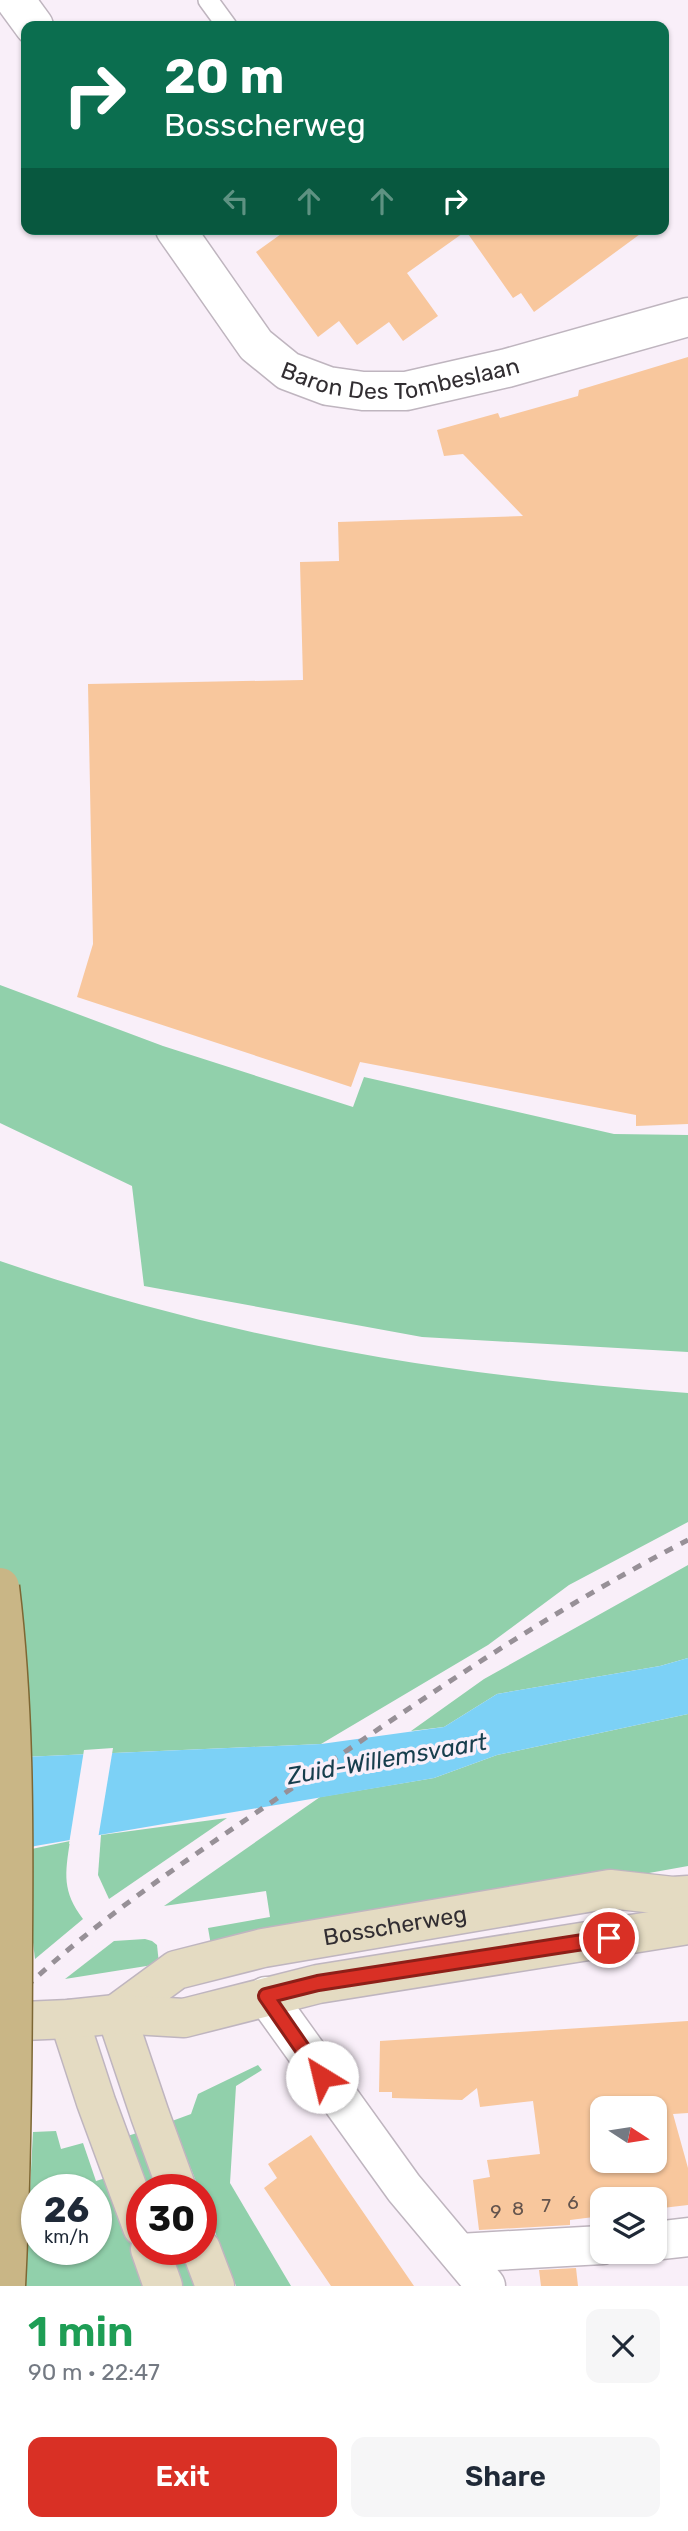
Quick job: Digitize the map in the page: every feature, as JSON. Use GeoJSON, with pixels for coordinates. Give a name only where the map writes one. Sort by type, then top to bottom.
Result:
{"type":"FeatureCollection","features":[{"type":"Feature","properties":{"kind":"main road"},"geometry":{"type":"LineString","coordinates":[[0,1587],[14,1827],[13,2132],[6,2286]]}},
{"type":"Feature","properties":{"kind":"street","name":"Baron Des Tombeslaan"},"geometry":{"type":"LineString","coordinates":[[179,235],[256,345],[288,371],[328,386],[363,391],[406,391],[507,368],[688,317]]}},
{"type":"Feature","properties":{"kind":"street","name":"Bosscherweg"},"geometry":{"type":"LineString","coordinates":[[116,2014],[176,1970],[263,1948],[610,1889],[673,1896],[688,1895]]}},
{"type":"Feature","properties":{"kind":"street","name":"Bosscherweg"},"geometry":{"type":"LineString","coordinates":[[0,2022],[116,2014],[184,2018],[318,1983],[688,1925]]}},
{"type":"Feature","properties":{"kind":"street"},"geometry":{"type":"LineString","coordinates":[[266,1996],[404,2188],[486,2286]]}},
{"type":"Feature","properties":{"kind":"street"},"geometry":{"type":"LineString","coordinates":[[116,2014],[171,2174]]}},
{"type":"Feature","properties":{"kind":"street"},"geometry":{"type":"LineString","coordinates":[[69,2019],[126,2184]]}},
{"type":"Feature","properties":{"kind":"street"},"geometry":{"type":"LineString","coordinates":[[667,2239],[688,2237]]}},
{"type":"Feature","properties":{"kind":"street"},"geometry":{"type":"LineString","coordinates":[[458,2253],[590,2246]]}},
{"type":"Feature","properties":{"kind":"street"},"geometry":{"type":"LineString","coordinates":[[156,2265],[163,2286]]}},
{"type":"Feature","properties":{"kind":"street"},"geometry":{"type":"LineString","coordinates":[[207,2265],[215,2286]]}},
{"type":"Feature","properties":{"kind":"lane"},"geometry":{"type":"LineString","coordinates":[[208,0],[223,21]]}},
{"type":"Feature","properties":{"kind":"green space"},"geometry":{"type":"Polygon","coordinates":[[[0,985],[163,1046],[353,1107],[364,1077],[614,1134],[688,1135],[688,1352],[422,1337],[144,1286],[132,1186],[0,1123],[0,985]]]}},
{"type":"Feature","properties":{"kind":"green space"},"geometry":{"type":"Polygon","coordinates":[[[0,1261],[169,1312],[339,1350],[513,1376],[688,1393],[688,1522],[569,1585],[488,1645],[321,1744],[0,1758],[0,1261]]]}},
{"type":"Feature","properties":{"kind":"green space"},"geometry":{"type":"Polygon","coordinates":[[[688,1565],[688,1658],[660,1666],[497,1694],[444,1727],[411,1731],[484,1679],[688,1565]]]}},
{"type":"Feature","properties":{"kind":"green space"},"geometry":{"type":"Polygon","coordinates":[[[688,1714],[688,1866],[212,1951],[208,1928],[270,1917],[266,1891],[164,1906],[320,1797],[434,1778],[497,1755],[688,1714]]]}},
{"type":"Feature","properties":{"kind":"green space"},"geometry":{"type":"Polygon","coordinates":[[[227,1818],[109,1899],[98,1875],[101,1835],[227,1818]]]}},
{"type":"Feature","properties":{"kind":"green space"},"geometry":{"type":"Polygon","coordinates":[[[70,1841],[67,1863],[68,1891],[83,1919],[35,1959],[22,1851],[70,1841]]]}},
{"type":"Feature","properties":{"kind":"green space"},"geometry":{"type":"Polygon","coordinates":[[[145,1939],[157,1945],[159,1964],[65,1979],[114,1941],[145,1939]]]}},
{"type":"Feature","properties":{"kind":"green space"},"geometry":{"type":"Polygon","coordinates":[[[258,2065],[262,2070],[236,2086],[230,2183],[291,2286],[236,2286],[217,2237],[217,2174],[193,2174],[172,2121],[191,2114],[198,2094],[258,2065]]]}},
{"type":"Feature","properties":{"kind":"green space"},"geometry":{"type":"Polygon","coordinates":[[[56,2131],[61,2149],[83,2143],[94,2174],[31,2174],[33,2132],[56,2131]]]}},
{"type":"Feature","properties":{"kind":"green space"},"geometry":{"type":"Polygon","coordinates":[[[137,2133],[153,2174],[139,2174],[124,2137],[137,2133]]]}},
{"type":"Feature","properties":{"kind":"green space"},"geometry":{"type":"Polygon","coordinates":[[[112,2176],[126,2223],[126,2265],[139,2265],[145,2286],[25,2286],[26,2265],[112,2265],[112,2176]]]}},
{"type":"Feature","properties":{"kind":"green space"},"geometry":{"type":"Polygon","coordinates":[[[174,2265],[188,2265],[196,2286],[183,2286],[174,2265]]]}},
{"type":"Feature","properties":{"kind":"water","name":"Zuid-Willemsvaart"},"geometry":{"type":"Polygon","coordinates":[[[688,1658],[688,1714],[497,1755],[434,1778],[35,1846],[12,1854],[0,1758],[321,1744],[444,1727],[497,1694],[660,1666],[688,1658]]]}},
{"type":"Feature","properties":{"kind":"pier"},"geometry":{"type":"Polygon","coordinates":[[[113,1748],[98,1839],[69,1844],[84,1750],[113,1748]]]}},
{"type":"Feature","properties":{"kind":"building"},"geometry":{"type":"Polygon","coordinates":[[[280,235],[460,235],[407,273],[438,316],[403,341],[389,322],[357,345],[339,321],[318,337],[256,252],[280,235]]]}},
{"type":"Feature","properties":{"kind":"building"},"geometry":{"type":"Polygon","coordinates":[[[469,235],[639,235],[534,312],[521,293],[513,298],[469,235]]]}},
{"type":"Feature","properties":{"kind":"building"},"geometry":{"type":"Polygon","coordinates":[[[688,357],[688,1124],[636,1126],[636,1115],[360,1062],[351,1087],[77,997],[93,944],[88,684],[303,680],[300,562],[339,561],[338,522],[523,516],[463,454],[444,456],[437,430],[498,413],[500,418],[578,396],[579,390],[688,357]]]}},
{"type":"Feature","properties":{"kind":"building"},"geometry":{"type":"Polygon","coordinates":[[[688,2021],[688,2113],[673,2114],[688,2168],[688,2205],[667,2207],[667,2187],[590,2187],[590,2218],[570,2220],[570,2225],[479,2230],[473,2180],[490,2177],[487,2160],[540,2154],[533,2101],[480,2107],[477,2088],[462,2100],[392,2098],[392,2092],[379,2092],[380,2041],[688,2021]]]}},
{"type":"Feature","properties":{"kind":"building"},"geometry":{"type":"Polygon","coordinates":[[[311,2135],[414,2286],[331,2286],[264,2188],[277,2178],[268,2164],[311,2135]]]}},
{"type":"Feature","properties":{"kind":"building"},"geometry":{"type":"Polygon","coordinates":[[[576,2268],[578,2286],[541,2286],[539,2270],[576,2268]]]}},
{"type":"Feature","properties":{"kind":"railway"},"geometry":{"type":"LineString","coordinates":[[0,2012],[66,1951],[101,1923],[211,1844],[482,1660],[635,1568],[688,1540]]}},
{"type":"Feature","properties":{"kind":"route"},"geometry":{"type":"LineString","coordinates":[[322,2077],[266,1996],[318,1983],[609,1938]]}}]}
